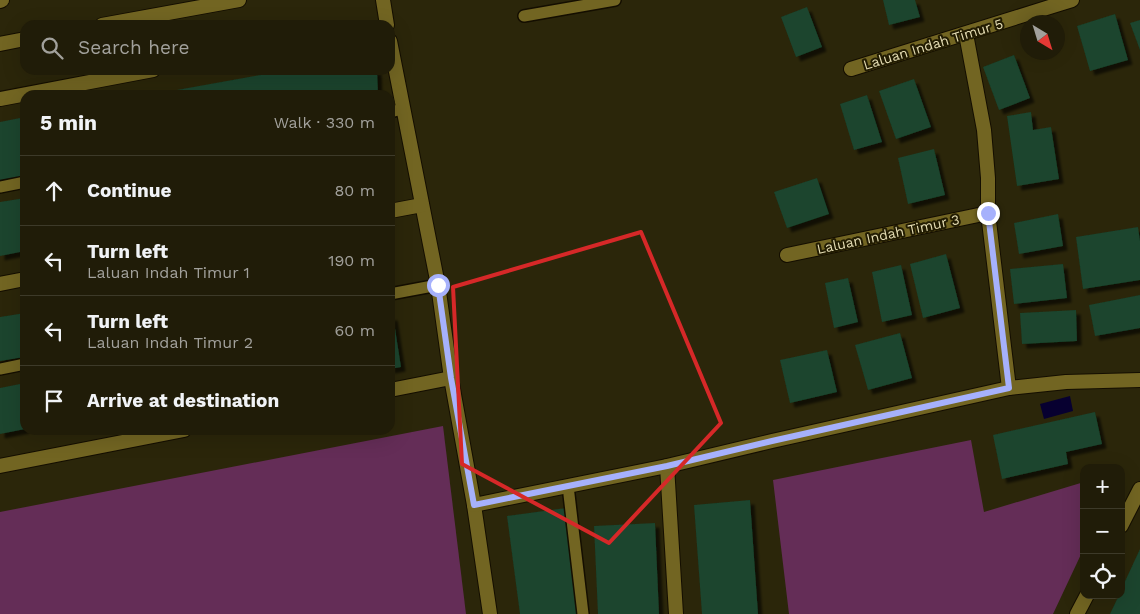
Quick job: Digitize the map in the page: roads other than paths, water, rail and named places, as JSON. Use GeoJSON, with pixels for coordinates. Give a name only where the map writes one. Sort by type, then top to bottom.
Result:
{"type":"FeatureCollection","features":[{"type":"Feature","properties":{"kind":"street"},"geometry":{"type":"LineString","coordinates":[[122,20],[182,5],[239,0]]}},
{"type":"Feature","properties":{"kind":"street"},"geometry":{"type":"LineString","coordinates":[[383,0],[384,20]]}},
{"type":"Feature","properties":{"kind":"street","name":"Laluan Indah Timur 5"},"geometry":{"type":"LineString","coordinates":[[852,69],[1072,0]]}},
{"type":"Feature","properties":{"kind":"street"},"geometry":{"type":"LineString","coordinates":[[966,34],[984,130],[988,178],[988,213],[1009,388]]}},
{"type":"Feature","properties":{"kind":"street"},"geometry":{"type":"LineString","coordinates":[[0,44],[20,40]]}},
{"type":"Feature","properties":{"kind":"street"},"geometry":{"type":"LineString","coordinates":[[71,90],[133,75]]}},
{"type":"Feature","properties":{"kind":"street"},"geometry":{"type":"LineString","coordinates":[[393,75],[394,90]]}},
{"type":"Feature","properties":{"kind":"street"},"geometry":{"type":"LineString","coordinates":[[0,99],[20,97]]}},
{"type":"Feature","properties":{"kind":"street"},"geometry":{"type":"LineString","coordinates":[[396,110],[422,205],[438,285],[451,378],[474,505],[490,614]]}},
{"type":"Feature","properties":{"kind":"street"},"geometry":{"type":"LineString","coordinates":[[395,209],[422,205]]}},
{"type":"Feature","properties":{"kind":"street","name":"Laluan Indah Timur 3"},"geometry":{"type":"LineString","coordinates":[[787,255],[988,213]]}},
{"type":"Feature","properties":{"kind":"street"},"geometry":{"type":"LineString","coordinates":[[0,284],[20,280]]}},
{"type":"Feature","properties":{"kind":"street"},"geometry":{"type":"LineString","coordinates":[[395,389],[451,378]]}},
{"type":"Feature","properties":{"kind":"street"},"geometry":{"type":"LineString","coordinates":[[474,505],[667,466],[1009,388],[1066,382],[1140,380]]}},
{"type":"Feature","properties":{"kind":"street"},"geometry":{"type":"LineString","coordinates":[[0,466],[158,435]]}},
{"type":"Feature","properties":{"kind":"street"},"geometry":{"type":"LineString","coordinates":[[667,466],[676,614]]}},
{"type":"Feature","properties":{"kind":"street"},"geometry":{"type":"LineString","coordinates":[[1125,518],[1140,489]]}},
{"type":"Feature","properties":{"kind":"street"},"geometry":{"type":"LineString","coordinates":[[1077,614],[1085,599]]}},
{"type":"Feature","properties":{"kind":"lane"},"geometry":{"type":"LineString","coordinates":[[524,16],[615,0]]}},
{"type":"Feature","properties":{"kind":"lane"},"geometry":{"type":"LineString","coordinates":[[0,187],[20,183]]}},
{"type":"Feature","properties":{"kind":"lane"},"geometry":{"type":"LineString","coordinates":[[395,293],[438,285]]}},
{"type":"Feature","properties":{"kind":"lane"},"geometry":{"type":"LineString","coordinates":[[0,368],[20,365]]}},
{"type":"Feature","properties":{"kind":"lane"},"geometry":{"type":"LineString","coordinates":[[568,486],[583,614]]}}]}
